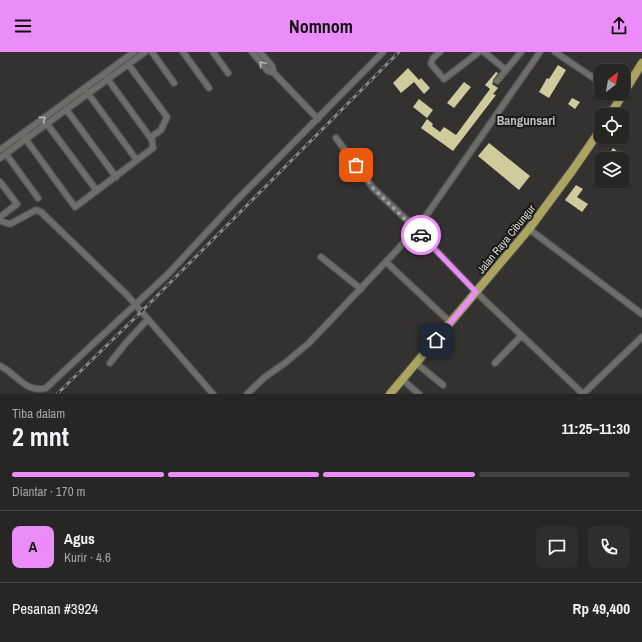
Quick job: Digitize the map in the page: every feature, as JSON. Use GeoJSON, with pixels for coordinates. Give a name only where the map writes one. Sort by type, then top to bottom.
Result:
{"type":"FeatureCollection","features":[{"type":"Feature","properties":{"kind":"highway"},"geometry":{"type":"LineString","coordinates":[[630,79],[642,63]]}},
{"type":"Feature","properties":{"kind":"highway","name":"Jalan Raya Cibungur"},"geometry":{"type":"LineString","coordinates":[[390,394],[529,229],[594,139]]}},
{"type":"Feature","properties":{"kind":"street"},"geometry":{"type":"LineString","coordinates":[[106,77],[134,52]]}},
{"type":"Feature","properties":{"kind":"street"},"geometry":{"type":"LineString","coordinates":[[0,158],[24,137],[86,91],[145,52]]}},
{"type":"Feature","properties":{"kind":"street"},"geometry":{"type":"LineString","coordinates":[[152,52],[174,83]]}},
{"type":"Feature","properties":{"kind":"street"},"geometry":{"type":"LineString","coordinates":[[182,52],[209,88]]}},
{"type":"Feature","properties":{"kind":"street"},"geometry":{"type":"LineString","coordinates":[[213,52],[228,73]]}},
{"type":"Feature","properties":{"kind":"street"},"geometry":{"type":"LineString","coordinates":[[252,52],[268,71],[274,73]]}},
{"type":"Feature","properties":{"kind":"street"},"geometry":{"type":"LineString","coordinates":[[260,52],[272,66],[274,73],[318,119]]}},
{"type":"Feature","properties":{"kind":"street"},"geometry":{"type":"LineString","coordinates":[[0,366],[4,368],[23,387],[31,391],[42,390],[175,267],[289,147],[383,52]]}},
{"type":"Feature","properties":{"kind":"street"},"geometry":{"type":"LineString","coordinates":[[440,52],[433,58],[431,64],[444,79],[479,52]]}},
{"type":"Feature","properties":{"kind":"street"},"geometry":{"type":"LineString","coordinates":[[484,52],[506,70]]}},
{"type":"Feature","properties":{"kind":"street"},"geometry":{"type":"LineString","coordinates":[[497,81],[520,52]]}},
{"type":"Feature","properties":{"kind":"street"},"geometry":{"type":"LineString","coordinates":[[247,394],[265,377],[285,363],[308,343],[386,262],[428,213],[540,52]]}},
{"type":"Feature","properties":{"kind":"street"},"geometry":{"type":"LineString","coordinates":[[555,52],[594,78]]}},
{"type":"Feature","properties":{"kind":"street"},"geometry":{"type":"LineString","coordinates":[[128,64],[167,117],[161,130],[151,137]]}},
{"type":"Feature","properties":{"kind":"street"},"geometry":{"type":"LineString","coordinates":[[24,137],[75,207],[97,191],[116,177],[136,159],[139,159],[153,148],[151,137],[106,77]]}},
{"type":"Feature","properties":{"kind":"street"},"geometry":{"type":"LineString","coordinates":[[0,150],[47,124],[86,91]]}},
{"type":"Feature","properties":{"kind":"street"},"geometry":{"type":"LineString","coordinates":[[86,91],[136,159]]}},
{"type":"Feature","properties":{"kind":"street"},"geometry":{"type":"LineString","coordinates":[[66,109],[116,177]]}},
{"type":"Feature","properties":{"kind":"street"},"geometry":{"type":"LineString","coordinates":[[47,124],[97,191]]}},
{"type":"Feature","properties":{"kind":"street"},"geometry":{"type":"LineString","coordinates":[[336,138],[370,185],[415,228],[476,292],[583,394],[642,337]]}},
{"type":"Feature","properties":{"kind":"street"},"geometry":{"type":"LineString","coordinates":[[6,154],[38,198]]}},
{"type":"Feature","properties":{"kind":"street"},"geometry":{"type":"LineString","coordinates":[[0,182],[17,204],[0,216]]}},
{"type":"Feature","properties":{"kind":"street"},"geometry":{"type":"LineString","coordinates":[[0,221],[10,224],[36,210],[41,212],[100,268],[135,305],[213,394]]}},
{"type":"Feature","properties":{"kind":"street"},"geometry":{"type":"LineString","coordinates":[[529,229],[642,314]]}},
{"type":"Feature","properties":{"kind":"street"},"geometry":{"type":"LineString","coordinates":[[321,257],[361,289]]}},
{"type":"Feature","properties":{"kind":"street"},"geometry":{"type":"LineString","coordinates":[[386,262],[451,322]]}},
{"type":"Feature","properties":{"kind":"street"},"geometry":{"type":"LineString","coordinates":[[110,363],[124,344],[147,320]]}},
{"type":"Feature","properties":{"kind":"street"},"geometry":{"type":"LineString","coordinates":[[495,363],[521,336]]}},
{"type":"Feature","properties":{"kind":"street"},"geometry":{"type":"LineString","coordinates":[[416,363],[443,385]]}},
{"type":"Feature","properties":{"kind":"street"},"geometry":{"type":"LineString","coordinates":[[403,380],[420,394]]}},
{"type":"Feature","properties":{"kind":"building"},"geometry":{"type":"Polygon","coordinates":[[[558,65],[566,70],[549,98],[539,92],[547,78],[549,79],[558,65]]]}},
{"type":"Feature","properties":{"kind":"building"},"geometry":{"type":"Polygon","coordinates":[[[408,68],[419,80],[421,78],[430,88],[424,94],[414,82],[401,93],[393,83],[408,68]]]}},
{"type":"Feature","properties":{"kind":"building"},"geometry":{"type":"Polygon","coordinates":[[[496,72],[498,73],[492,84],[498,88],[493,94],[496,95],[453,151],[421,128],[427,119],[433,124],[432,126],[440,132],[444,127],[456,135],[490,89],[485,85],[496,72]]]}},
{"type":"Feature","properties":{"kind":"building"},"geometry":{"type":"Polygon","coordinates":[[[464,82],[471,87],[454,108],[447,103],[464,82]]]}},
{"type":"Feature","properties":{"kind":"building"},"geometry":{"type":"Polygon","coordinates":[[[572,98],[580,102],[575,109],[568,104],[572,98]]]}},
{"type":"Feature","properties":{"kind":"building"},"geometry":{"type":"Polygon","coordinates":[[[419,99],[433,110],[427,118],[413,107],[419,99]]]}},
{"type":"Feature","properties":{"kind":"building"},"geometry":{"type":"Polygon","coordinates":[[[489,143],[530,176],[519,190],[478,156],[489,143]]]}},
{"type":"Feature","properties":{"kind":"building"},"geometry":{"type":"Polygon","coordinates":[[[613,148],[618,152],[610,152],[613,148]]]}},
{"type":"Feature","properties":{"kind":"building"},"geometry":{"type":"Polygon","coordinates":[[[576,185],[583,189],[577,197],[588,204],[582,212],[565,200],[576,185]]]}},
{"type":"Feature","properties":{"kind":"railway"},"geometry":{"type":"LineString","coordinates":[[57,394],[141,312],[399,52]]}},
{"type":"Feature","properties":{"kind":"way so far"},"geometry":{"type":"LineString","coordinates":[[356,165],[373,188],[421,235]]}},
{"type":"Feature","properties":{"kind":"district","name":"Bangunsari"},"geometry":{"type":"Point","coordinates":[526,120]}},
{"type":"Feature","properties":{"kind":"route"},"geometry":{"type":"LineString","coordinates":[[421,235],[476,292],[436,340]]}}]}
